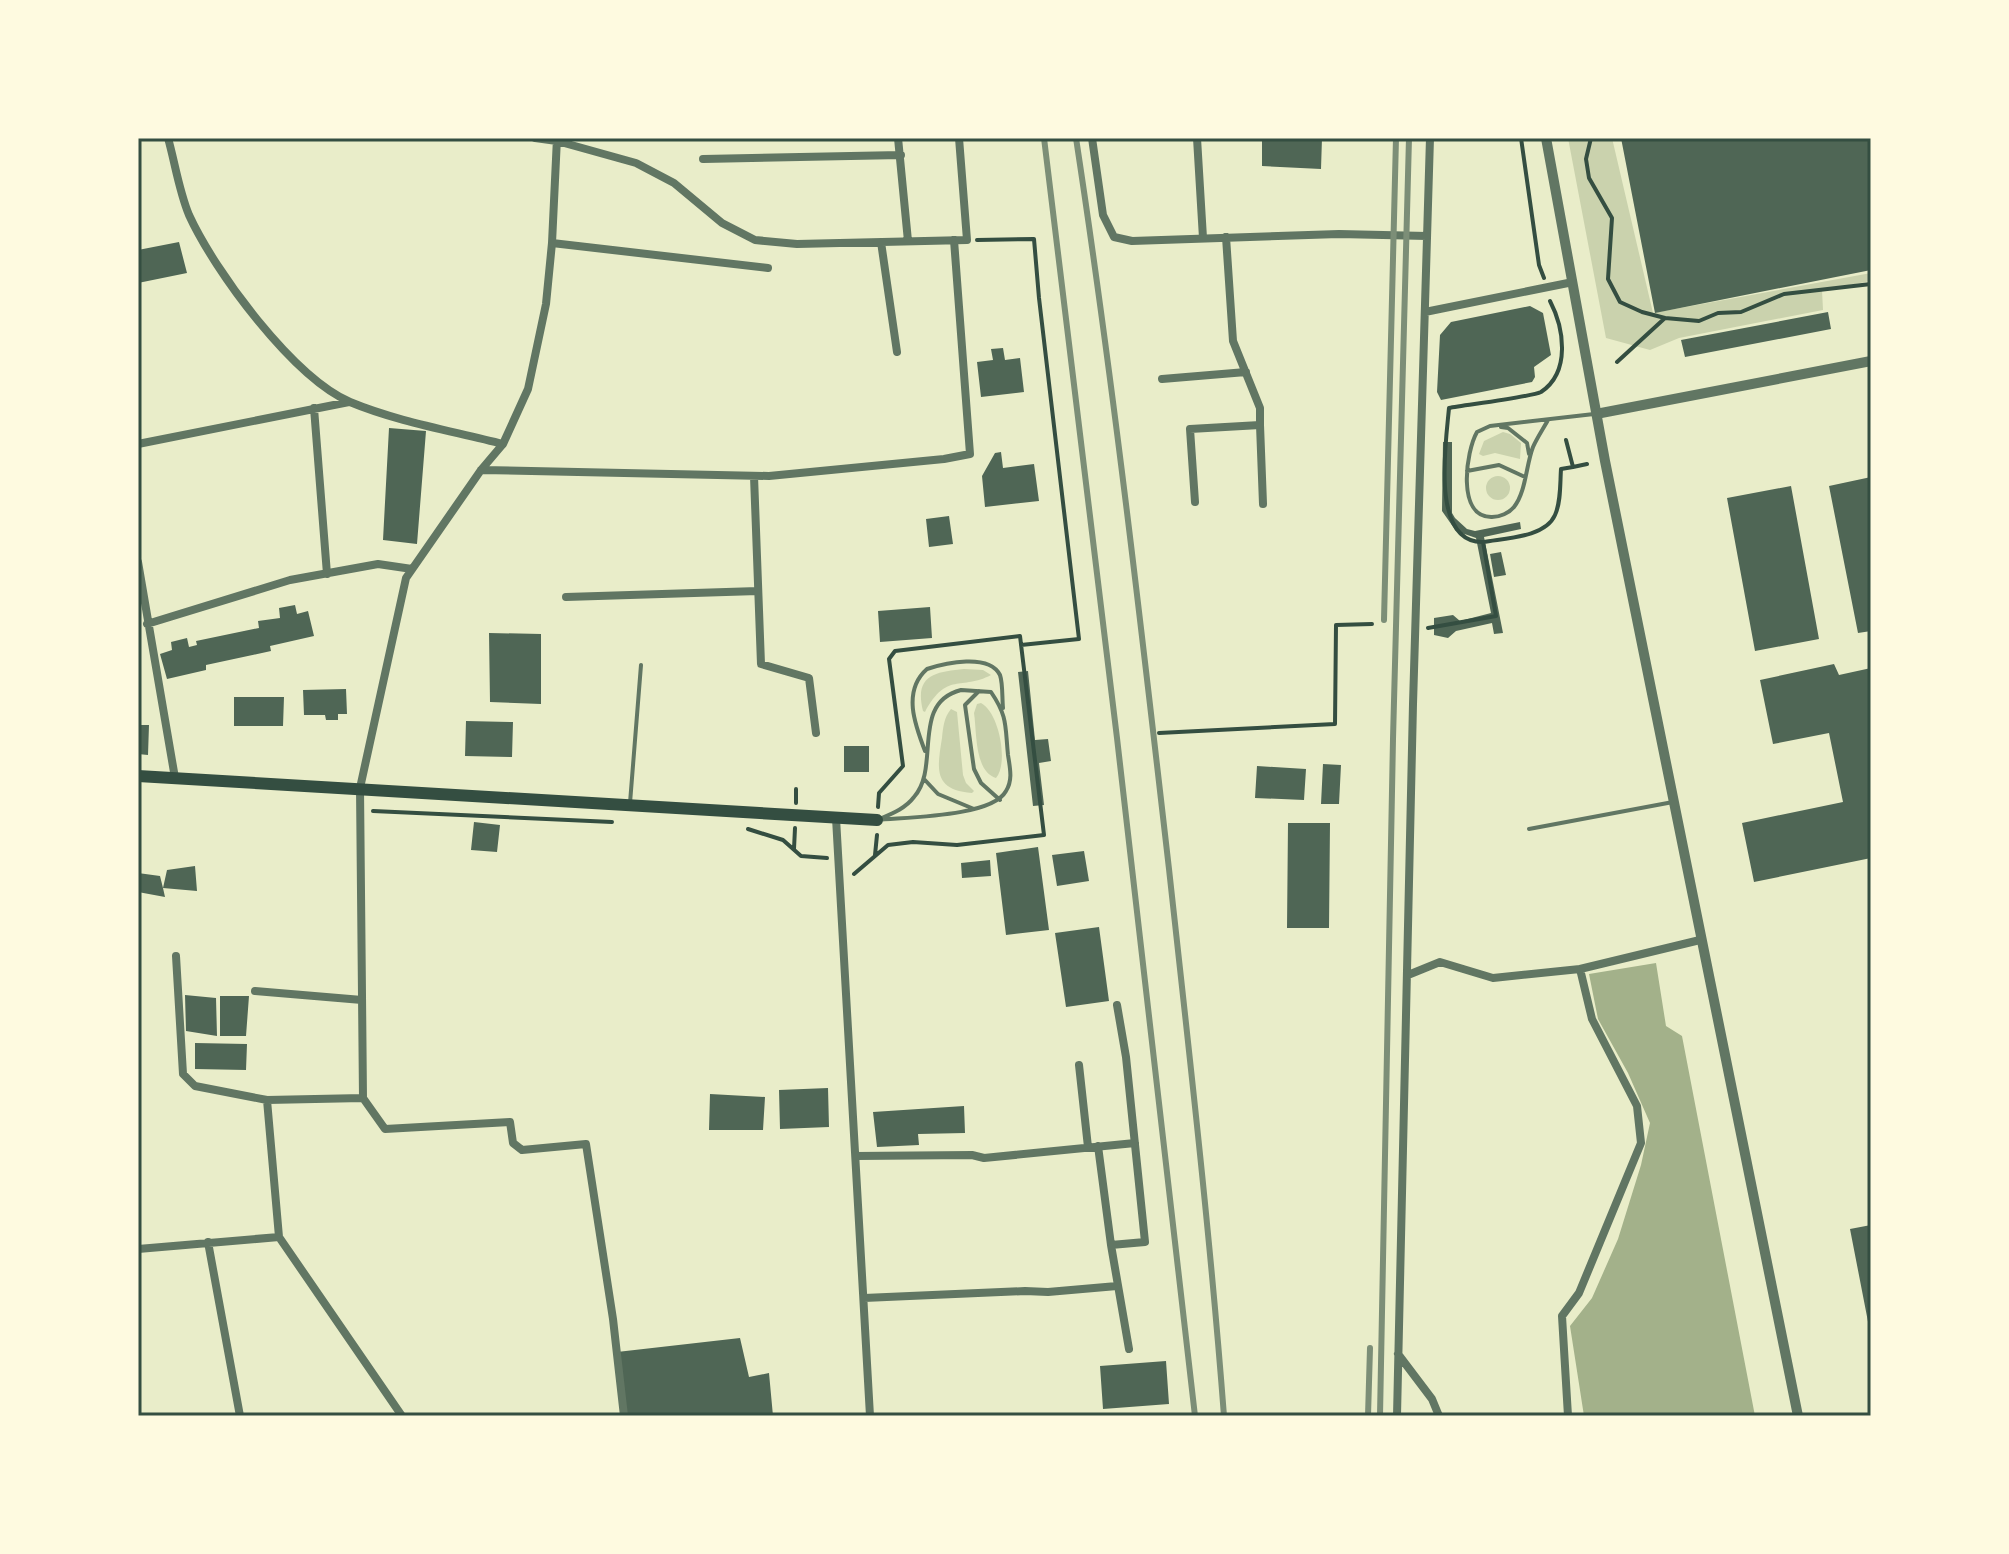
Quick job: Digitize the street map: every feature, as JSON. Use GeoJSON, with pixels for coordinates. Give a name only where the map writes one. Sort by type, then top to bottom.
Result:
{"type":"FeatureCollection","features":[{"type":"Feature","properties":{"kind":"main road"},"geometry":{"type":"LineString","coordinates":[[138,776],[877,820]]}},
{"type":"Feature","properties":{"kind":"street"},"geometry":{"type":"LineString","coordinates":[[168,138],[189,214],[241,302],[322,387],[377,411],[503,444]]}},
{"type":"Feature","properties":{"kind":"street"},"geometry":{"type":"LineString","coordinates":[[535,138],[557,140],[636,163],[674,183],[722,223],[755,240],[797,244],[967,240],[959,138]]}},
{"type":"Feature","properties":{"kind":"street"},"geometry":{"type":"LineString","coordinates":[[898,138],[908,241]]}},
{"type":"Feature","properties":{"kind":"street"},"geometry":{"type":"LineString","coordinates":[[1092,138],[1103,215],[1114,237],[1132,241],[1226,237],[1427,236]]}},
{"type":"Feature","properties":{"kind":"street"},"geometry":{"type":"LineString","coordinates":[[1197,138],[1203,238]]}},
{"type":"Feature","properties":{"kind":"street"},"geometry":{"type":"LineString","coordinates":[[1397,1416],[1430,138]]}},
{"type":"Feature","properties":{"kind":"street"},"geometry":{"type":"LineString","coordinates":[[1546,138],[1596,414],[1798,1416]]}},
{"type":"Feature","properties":{"kind":"street"},"geometry":{"type":"LineString","coordinates":[[557,140],[546,304],[528,389],[503,444],[481,470],[406,578],[360,788],[363,1098],[385,1129],[510,1122],[513,1143],[522,1150],[586,1144],[613,1319],[624,1416]]}},
{"type":"Feature","properties":{"kind":"street"},"geometry":{"type":"LineString","coordinates":[[703,159],[901,155]]}},
{"type":"Feature","properties":{"kind":"street"},"geometry":{"type":"LineString","coordinates":[[1226,237],[1233,341],[1260,408],[1263,504]]}},
{"type":"Feature","properties":{"kind":"street"},"geometry":{"type":"LineString","coordinates":[[481,470],[754,476],[897,464],[970,454],[954,240]]}},
{"type":"Feature","properties":{"kind":"street"},"geometry":{"type":"LineString","coordinates":[[881,242],[897,352]]}},
{"type":"Feature","properties":{"kind":"street"},"geometry":{"type":"LineString","coordinates":[[552,243],[768,268]]}},
{"type":"Feature","properties":{"kind":"street"},"geometry":{"type":"LineString","coordinates":[[1425,312],[1573,282]]}},
{"type":"Feature","properties":{"kind":"street"},"geometry":{"type":"LineString","coordinates":[[1596,414],[1871,361]]}},
{"type":"Feature","properties":{"kind":"street"},"geometry":{"type":"LineString","coordinates":[[1162,379],[1246,372]]}},
{"type":"Feature","properties":{"kind":"street"},"geometry":{"type":"LineString","coordinates":[[138,444],[350,401]]}},
{"type":"Feature","properties":{"kind":"street"},"geometry":{"type":"LineString","coordinates":[[314,408],[327,574]]}},
{"type":"Feature","properties":{"kind":"street"},"geometry":{"type":"LineString","coordinates":[[1195,502],[1190,429],[1260,425]]}},
{"type":"Feature","properties":{"kind":"street"},"geometry":{"type":"LineString","coordinates":[[754,476],[761,664],[809,678],[816,733]]}},
{"type":"Feature","properties":{"kind":"street"},"geometry":{"type":"LineString","coordinates":[[138,562],[175,778]]}},
{"type":"Feature","properties":{"kind":"street"},"geometry":{"type":"LineString","coordinates":[[138,635],[290,580],[378,564],[412,569]]}},
{"type":"Feature","properties":{"kind":"street"},"geometry":{"type":"LineString","coordinates":[[566,597],[758,591]]}},
{"type":"Feature","properties":{"kind":"street"},"geometry":{"type":"LineString","coordinates":[[836,818],[870,1416]]}},
{"type":"Feature","properties":{"kind":"street"},"geometry":{"type":"LineString","coordinates":[[1408,975],[1440,962],[1493,978],[1580,969],[1700,940]]}},
{"type":"Feature","properties":{"kind":"street"},"geometry":{"type":"LineString","coordinates":[[176,956],[183,1074],[195,1086],[267,1100],[363,1098]]}},
{"type":"Feature","properties":{"kind":"street"},"geometry":{"type":"LineString","coordinates":[[1568,1416],[1562,1316],[1579,1293],[1641,1143],[1637,1106],[1592,1019],[1580,969]]}},
{"type":"Feature","properties":{"kind":"street"},"geometry":{"type":"LineString","coordinates":[[255,991],[362,1000]]}},
{"type":"Feature","properties":{"kind":"street"},"geometry":{"type":"LineString","coordinates":[[1111,1245],[1145,1242],[1117,1005]]}},
{"type":"Feature","properties":{"kind":"street"},"geometry":{"type":"LineString","coordinates":[[1079,1065],[1088,1147]]}},
{"type":"Feature","properties":{"kind":"street"},"geometry":{"type":"LineString","coordinates":[[267,1100],[279,1237],[402,1416]]}},
{"type":"Feature","properties":{"kind":"street"},"geometry":{"type":"LineString","coordinates":[[856,1156],[972,1155],[984,1158],[1135,1143]]}},
{"type":"Feature","properties":{"kind":"street"},"geometry":{"type":"LineString","coordinates":[[1098,1146],[1129,1349]]}},
{"type":"Feature","properties":{"kind":"street"},"geometry":{"type":"LineString","coordinates":[[138,1249],[279,1237]]}},
{"type":"Feature","properties":{"kind":"street"},"geometry":{"type":"LineString","coordinates":[[208,1242],[240,1416]]}},
{"type":"Feature","properties":{"kind":"street"},"geometry":{"type":"LineString","coordinates":[[864,1298],[1048,1292],[1117,1286]]}},
{"type":"Feature","properties":{"kind":"street"},"geometry":{"type":"LineString","coordinates":[[1397,1354],[1432,1399],[1439,1416]]}},
{"type":"Feature","properties":{"kind":"lane"},"geometry":{"type":"LineString","coordinates":[[1548,420],[1530,457],[1517,504],[1507,513],[1493,517],[1481,515],[1471,504],[1467,471],[1470,444],[1477,432],[1490,426],[1596,414]]}},
{"type":"Feature","properties":{"kind":"lane"},"geometry":{"type":"LineString","coordinates":[[1490,426],[1508,428],[1527,443],[1530,457]]}},
{"type":"Feature","properties":{"kind":"lane"},"geometry":{"type":"LineString","coordinates":[[1467,471],[1499,465],[1525,477]]}},
{"type":"Feature","properties":{"kind":"lane"},"geometry":{"type":"LineString","coordinates":[[877,820],[976,809],[1000,800],[1008,790],[1011,778],[1000,676],[992,667],[982,662],[968,662],[927,669],[917,682],[912,703],[915,725],[926,753]]}},
{"type":"Feature","properties":{"kind":"lane"},"geometry":{"type":"LineString","coordinates":[[630,805],[641,665]]}},
{"type":"Feature","properties":{"kind":"lane"},"geometry":{"type":"LineString","coordinates":[[877,820],[903,808],[917,795],[924,779],[930,728],[939,703],[947,693],[961,690],[991,692],[1004,711]]}},
{"type":"Feature","properties":{"kind":"lane"},"geometry":{"type":"LineString","coordinates":[[980,690],[965,705],[974,769],[981,783],[1000,800]]}},
{"type":"Feature","properties":{"kind":"lane"},"geometry":{"type":"LineString","coordinates":[[924,779],[938,794],[976,809]]}},
{"type":"Feature","properties":{"kind":"lane"},"geometry":{"type":"LineString","coordinates":[[1529,829],[1673,802]]}},
{"type":"Feature","properties":{"kind":"path"},"geometry":{"type":"LineString","coordinates":[[1521,138],[1539,265],[1547,287]]}},
{"type":"Feature","properties":{"kind":"path"},"geometry":{"type":"LineString","coordinates":[[1591,138],[1586,159],[1589,178],[1612,218],[1608,279],[1620,302],[1665,318],[1699,321],[1718,313],[1741,312],[1784,294],[1871,284]]}},
{"type":"Feature","properties":{"kind":"path"},"geometry":{"type":"LineString","coordinates":[[967,240],[1034,239],[1079,639],[1021,645]]}},
{"type":"Feature","properties":{"kind":"path"},"geometry":{"type":"LineString","coordinates":[[1617,362],[1665,318]]}},
{"type":"Feature","properties":{"kind":"path"},"geometry":{"type":"LineString","coordinates":[[1566,440],[1573,467]]}},
{"type":"Feature","properties":{"kind":"path"},"geometry":{"type":"LineString","coordinates":[[1483,542],[1527,534],[1549,523],[1555,516],[1559,500],[1561,469],[1587,464]]}},
{"type":"Feature","properties":{"kind":"path"},"geometry":{"type":"LineString","coordinates":[[1159,733],[1335,724],[1336,625],[1372,624]]}},
{"type":"Feature","properties":{"kind":"path"},"geometry":{"type":"LineString","coordinates":[[875,855],[879,793],[903,766],[889,659]]}},
{"type":"Feature","properties":{"kind":"path"},"geometry":{"type":"LineString","coordinates":[[368,811],[622,822]]}},
{"type":"Feature","properties":{"kind":"path"},"geometry":{"type":"LineString","coordinates":[[747,828],[783,840],[801,856],[870,860]]}},
{"type":"Feature","properties":{"kind":"shaded area"},"geometry":{"type":"Polygon","coordinates":[[[1568,138],[1612,138],[1653,313],[1871,273],[1871,281],[1822,290],[1823,310],[1679,338],[1650,350],[1606,338],[1568,138]]]}},
{"type":"Feature","properties":{"kind":"shaded area"},"geometry":{"type":"Polygon","coordinates":[[[1503,432],[1521,443],[1520,459],[1495,453],[1479,454],[1484,441],[1503,432]]]}},
{"type":"Feature","properties":{"kind":"shaded area"},"geometry":{"type":"Polygon","coordinates":[[[1498,476],[1506,480],[1510,488],[1506,496],[1498,500],[1490,496],[1486,488],[1490,480],[1498,476]]]}},
{"type":"Feature","properties":{"kind":"shaded area"},"geometry":{"type":"Polygon","coordinates":[[[964,669],[983,670],[991,675],[948,686],[923,711],[921,699],[924,683],[936,674],[964,669]]]}},
{"type":"Feature","properties":{"kind":"shaded area"},"geometry":{"type":"Polygon","coordinates":[[[981,703],[993,716],[1000,738],[1002,761],[996,778],[984,768],[978,750],[974,713],[977,704],[981,703]]]}},
{"type":"Feature","properties":{"kind":"shaded area"},"geometry":{"type":"Polygon","coordinates":[[[951,709],[957,712],[963,775],[974,791],[972,793],[950,788],[940,776],[943,727],[951,709]]]}},
{"type":"Feature","properties":{"kind":"shaded area"},"geometry":{"type":"Polygon","coordinates":[[[1656,963],[1666,1026],[1682,1036],[1755,1416],[1584,1416],[1570,1326],[1592,1298],[1618,1239],[1641,1165],[1650,1123],[1628,1073],[1598,1019],[1589,974],[1656,963]]]}},
{"type":"Feature","properties":{"kind":"building"},"geometry":{"type":"Polygon","coordinates":[[[1262,138],[1322,138],[1321,169],[1262,166],[1262,138]]]}},
{"type":"Feature","properties":{"kind":"building"},"geometry":{"type":"Polygon","coordinates":[[[1621,138],[1871,138],[1871,270],[1655,313],[1621,138]]]}},
{"type":"Feature","properties":{"kind":"building"},"geometry":{"type":"Polygon","coordinates":[[[179,242],[187,273],[138,283],[138,250],[179,242]]]}},
{"type":"Feature","properties":{"kind":"building"},"geometry":{"type":"Polygon","coordinates":[[[1530,306],[1543,313],[1551,355],[1534,367],[1532,382],[1441,400],[1437,392],[1440,335],[1451,322],[1530,306]]]}},
{"type":"Feature","properties":{"kind":"building"},"geometry":{"type":"Polygon","coordinates":[[[1828,312],[1831,329],[1685,357],[1681,340],[1828,312]]]}},
{"type":"Feature","properties":{"kind":"building"},"geometry":{"type":"Polygon","coordinates":[[[1003,348],[1005,360],[1020,358],[1024,392],[981,397],[977,362],[993,360],[991,349],[1003,348]]]}},
{"type":"Feature","properties":{"kind":"building"},"geometry":{"type":"Polygon","coordinates":[[[389,428],[426,431],[417,544],[383,540],[389,428]]]}},
{"type":"Feature","properties":{"kind":"building"},"geometry":{"type":"Polygon","coordinates":[[[1443,442],[1452,442],[1452,513],[1455,518],[1467,529],[1475,531],[1520,522],[1521,529],[1484,537],[1503,633],[1494,634],[1492,623],[1456,631],[1448,638],[1434,635],[1434,618],[1453,615],[1460,621],[1491,613],[1476,538],[1456,531],[1442,511],[1443,442]]]}},
{"type":"Feature","properties":{"kind":"building"},"geometry":{"type":"Polygon","coordinates":[[[1001,452],[1003,468],[1034,464],[1039,501],[985,507],[982,476],[995,453],[1001,452]]]}},
{"type":"Feature","properties":{"kind":"building"},"geometry":{"type":"Polygon","coordinates":[[[1871,477],[1871,631],[1858,633],[1829,486],[1871,477]]]}},
{"type":"Feature","properties":{"kind":"building"},"geometry":{"type":"Polygon","coordinates":[[[1791,486],[1819,639],[1755,651],[1727,498],[1791,486]]]}},
{"type":"Feature","properties":{"kind":"building"},"geometry":{"type":"Polygon","coordinates":[[[949,516],[953,544],[929,547],[926,519],[949,516]]]}},
{"type":"Feature","properties":{"kind":"building"},"geometry":{"type":"Polygon","coordinates":[[[1501,552],[1506,575],[1494,577],[1490,554],[1501,552]]]}},
{"type":"Feature","properties":{"kind":"building"},"geometry":{"type":"Polygon","coordinates":[[[295,605],[297,614],[308,611],[314,636],[270,646],[271,651],[206,665],[206,670],[167,679],[160,654],[172,650],[171,642],[187,638],[189,647],[197,645],[196,641],[259,628],[258,621],[280,618],[279,608],[295,605]]]}},
{"type":"Feature","properties":{"kind":"building"},"geometry":{"type":"Polygon","coordinates":[[[930,607],[932,638],[880,642],[878,611],[930,607]]]}},
{"type":"Feature","properties":{"kind":"building"},"geometry":{"type":"Polygon","coordinates":[[[489,633],[541,634],[541,704],[490,702],[489,633]]]}},
{"type":"Feature","properties":{"kind":"building"},"geometry":{"type":"Polygon","coordinates":[[[1834,664],[1839,675],[1871,668],[1871,858],[1754,882],[1742,823],[1843,802],[1829,733],[1773,744],[1760,680],[1834,664]]]}},
{"type":"Feature","properties":{"kind":"building"},"geometry":{"type":"Polygon","coordinates":[[[1028,671],[1035,740],[1048,739],[1051,761],[1039,763],[1044,805],[1033,806],[1018,672],[1028,671]]]}},
{"type":"Feature","properties":{"kind":"building"},"geometry":{"type":"Polygon","coordinates":[[[346,689],[347,714],[338,714],[338,720],[326,720],[325,715],[304,715],[303,690],[346,689]]]}},
{"type":"Feature","properties":{"kind":"building"},"geometry":{"type":"Polygon","coordinates":[[[234,697],[284,697],[283,726],[234,726],[234,697]]]}},
{"type":"Feature","properties":{"kind":"building"},"geometry":{"type":"Polygon","coordinates":[[[466,721],[513,722],[512,757],[465,756],[466,721]]]}},
{"type":"Feature","properties":{"kind":"building"},"geometry":{"type":"Polygon","coordinates":[[[138,725],[149,725],[148,755],[138,754],[138,725]]]}},
{"type":"Feature","properties":{"kind":"building"},"geometry":{"type":"Polygon","coordinates":[[[844,746],[869,746],[869,772],[844,772],[844,746]]]}},
{"type":"Feature","properties":{"kind":"building"},"geometry":{"type":"Polygon","coordinates":[[[1323,764],[1341,765],[1339,804],[1321,804],[1323,764]]]}},
{"type":"Feature","properties":{"kind":"building"},"geometry":{"type":"Polygon","coordinates":[[[1257,766],[1306,769],[1304,800],[1255,798],[1257,766]]]}},
{"type":"Feature","properties":{"kind":"building"},"geometry":{"type":"Polygon","coordinates":[[[474,822],[500,825],[497,852],[471,850],[474,822]]]}},
{"type":"Feature","properties":{"kind":"building"},"geometry":{"type":"Polygon","coordinates":[[[1288,823],[1330,823],[1329,928],[1287,928],[1288,823]]]}},
{"type":"Feature","properties":{"kind":"building"},"geometry":{"type":"Polygon","coordinates":[[[1038,847],[1049,930],[1006,935],[996,853],[1038,847]]]}},
{"type":"Feature","properties":{"kind":"building"},"geometry":{"type":"Polygon","coordinates":[[[1084,851],[1089,881],[1057,886],[1052,855],[1084,851]]]}},
{"type":"Feature","properties":{"kind":"building"},"geometry":{"type":"Polygon","coordinates":[[[990,860],[991,876],[962,878],[961,863],[990,860]]]}},
{"type":"Feature","properties":{"kind":"building"},"geometry":{"type":"Polygon","coordinates":[[[195,866],[197,891],[163,888],[167,870],[195,866]]]}},
{"type":"Feature","properties":{"kind":"building"},"geometry":{"type":"Polygon","coordinates":[[[138,873],[160,876],[165,897],[138,892],[138,873]]]}},
{"type":"Feature","properties":{"kind":"building"},"geometry":{"type":"Polygon","coordinates":[[[1099,927],[1109,1001],[1066,1007],[1055,933],[1099,927]]]}},
{"type":"Feature","properties":{"kind":"building"},"geometry":{"type":"Polygon","coordinates":[[[185,995],[216,998],[217,1036],[186,1031],[185,995]]]}},
{"type":"Feature","properties":{"kind":"building"},"geometry":{"type":"Polygon","coordinates":[[[220,996],[249,996],[246,1036],[220,1036],[220,996]]]}},
{"type":"Feature","properties":{"kind":"building"},"geometry":{"type":"Polygon","coordinates":[[[195,1043],[247,1044],[246,1070],[195,1069],[195,1043]]]}},
{"type":"Feature","properties":{"kind":"building"},"geometry":{"type":"Polygon","coordinates":[[[828,1088],[829,1127],[780,1129],[779,1090],[828,1088]]]}},
{"type":"Feature","properties":{"kind":"building"},"geometry":{"type":"Polygon","coordinates":[[[710,1094],[765,1097],[763,1130],[709,1130],[710,1094]]]}},
{"type":"Feature","properties":{"kind":"building"},"geometry":{"type":"Polygon","coordinates":[[[964,1106],[965,1133],[918,1134],[919,1145],[877,1147],[873,1112],[964,1106]]]}},
{"type":"Feature","properties":{"kind":"building"},"geometry":{"type":"Polygon","coordinates":[[[1871,1225],[1871,1332],[1870,1332],[1850,1229],[1871,1225]]]}},
{"type":"Feature","properties":{"kind":"building"},"geometry":{"type":"Polygon","coordinates":[[[740,1338],[749,1377],[769,1373],[773,1416],[624,1416],[617,1352],[740,1338]]]}},
{"type":"Feature","properties":{"kind":"building"},"geometry":{"type":"Polygon","coordinates":[[[1166,1361],[1169,1404],[1103,1409],[1100,1366],[1166,1361]]]}},
{"type":"Feature","properties":{"kind":"railway"},"geometry":{"type":"LineString","coordinates":[[1044,138],[1195,1416]]}},
{"type":"Feature","properties":{"kind":"railway"},"geometry":{"type":"LineString","coordinates":[[1076,138],[1137,595],[1199,1142],[1224,1416]]}},
{"type":"Feature","properties":{"kind":"railway"},"geometry":{"type":"LineString","coordinates":[[1384,620],[1396,138]]}},
{"type":"Feature","properties":{"kind":"railway"},"geometry":{"type":"LineString","coordinates":[[1380,1416],[1409,138]]}},
{"type":"Feature","properties":{"kind":"railway"},"geometry":{"type":"LineString","coordinates":[[1368,1416],[1370,1348]]}}]}
